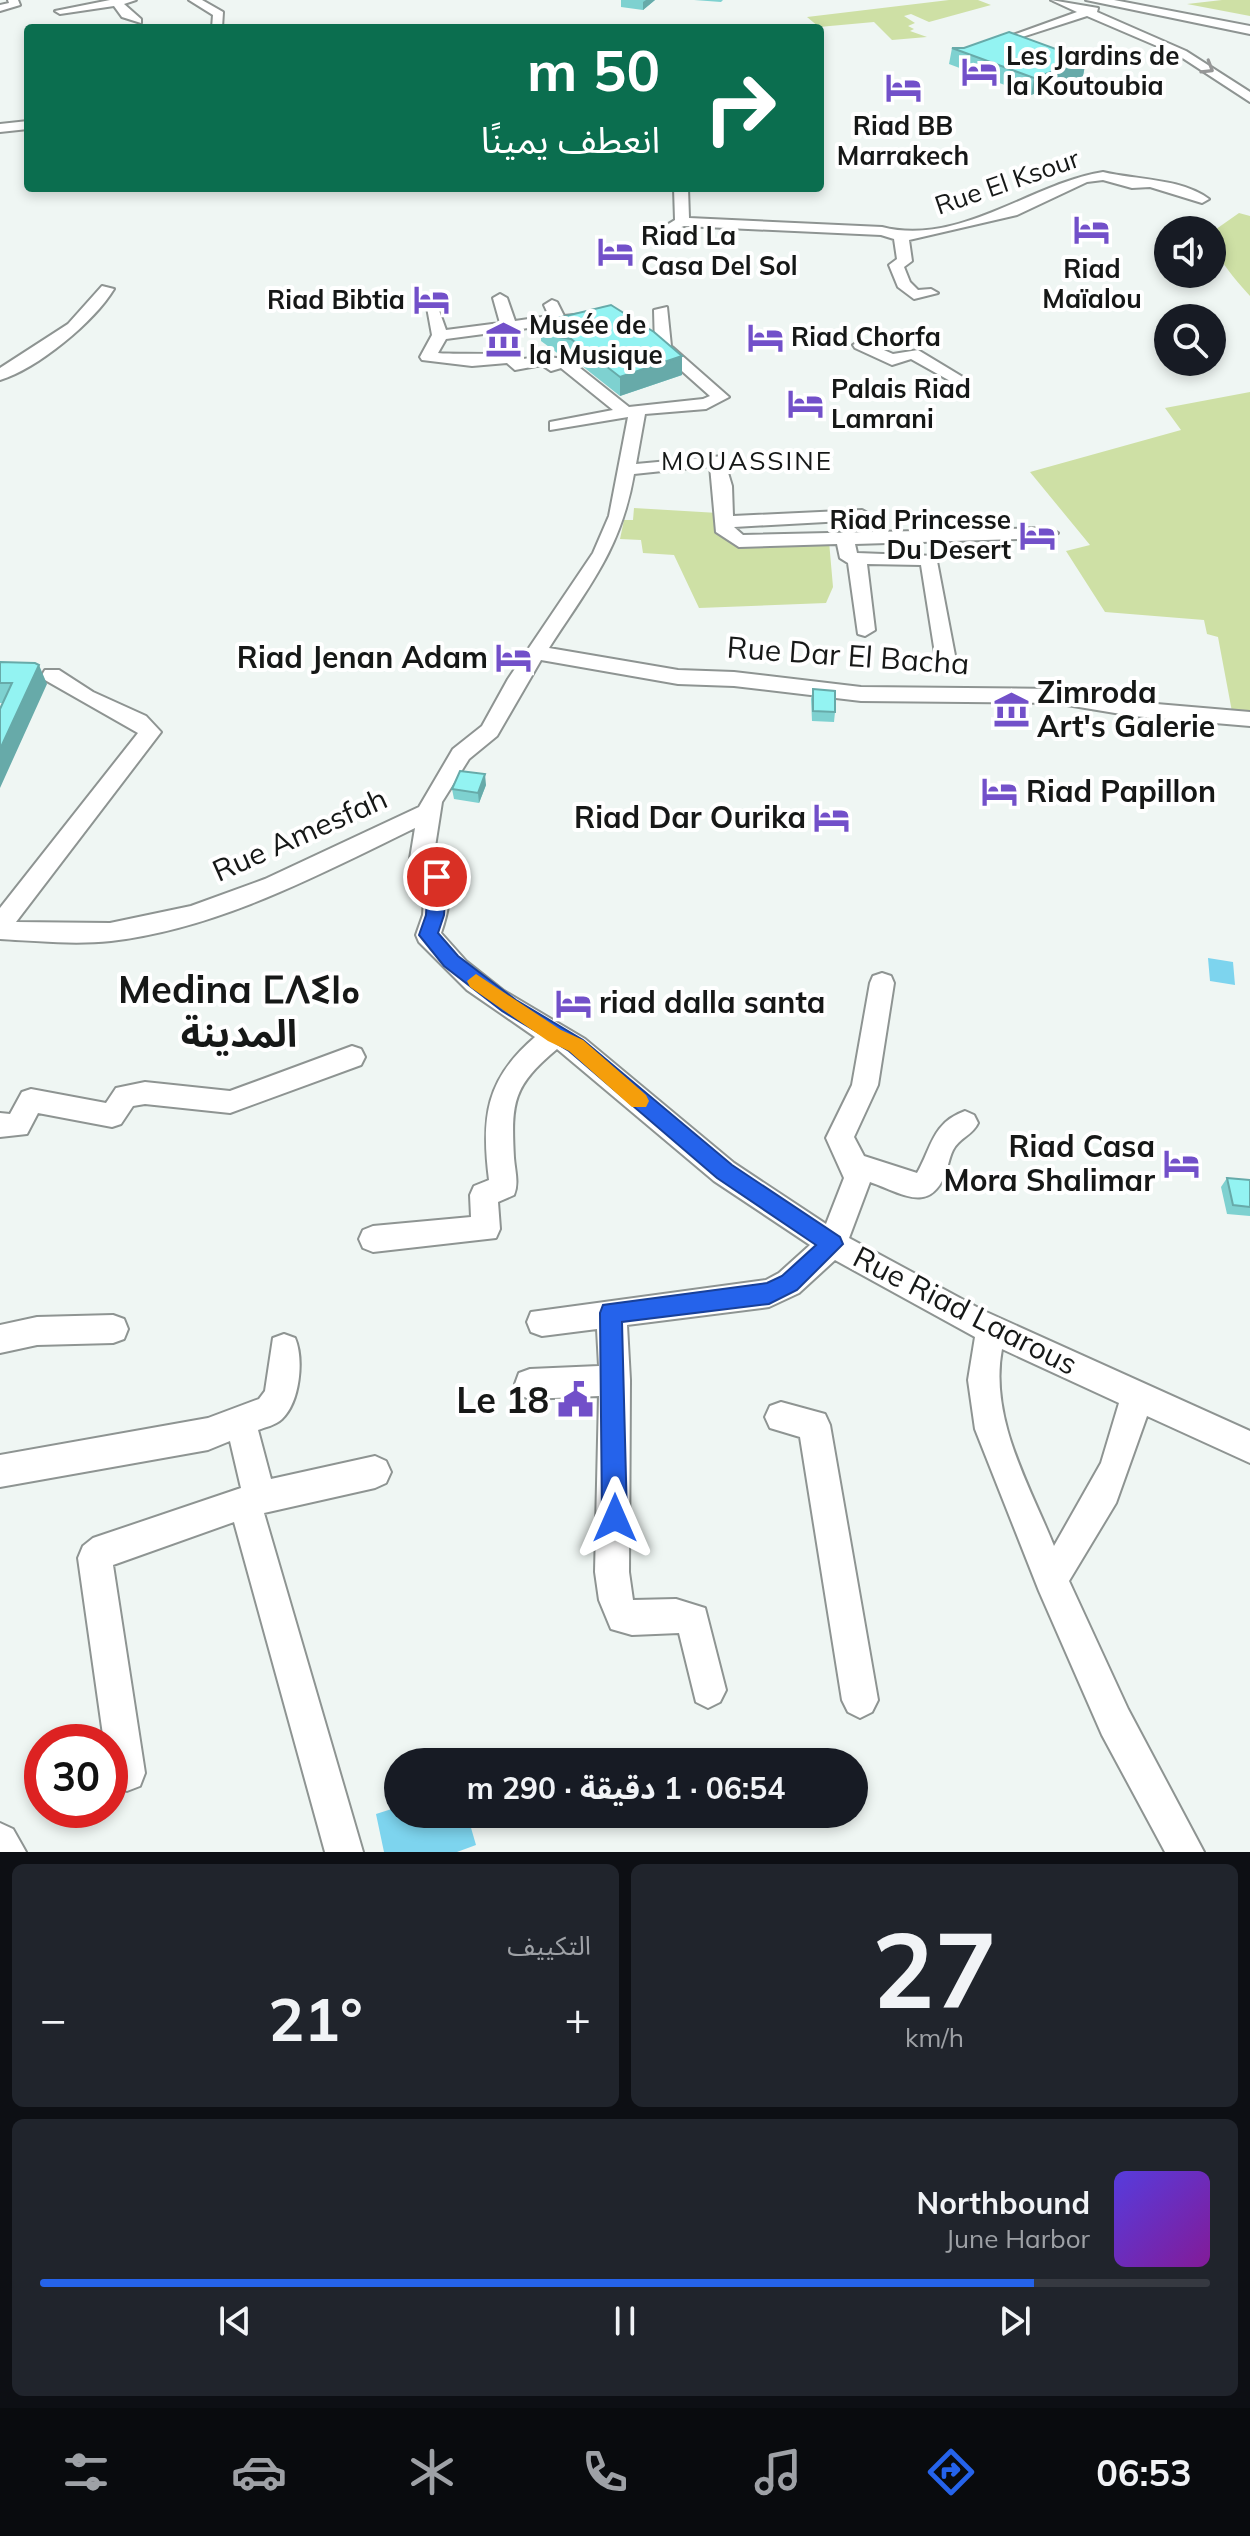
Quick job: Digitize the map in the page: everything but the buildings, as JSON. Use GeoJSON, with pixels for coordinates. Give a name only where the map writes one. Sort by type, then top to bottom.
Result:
{"type":"FeatureCollection","features":[{"type":"Feature","properties":{"kind":"main road"},"geometry":{"type":"LineString","coordinates":[[1090,6],[1110,2],[1250,28]]}},
{"type":"Feature","properties":{"kind":"street"},"geometry":{"type":"LineString","coordinates":[[0,8],[16,5],[13,0]]}},
{"type":"Feature","properties":{"kind":"street"},"geometry":{"type":"LineString","coordinates":[[60,11],[131,0]]}},
{"type":"Feature","properties":{"kind":"street"},"geometry":{"type":"LineString","coordinates":[[194,0],[219,14],[218,24]]}},
{"type":"Feature","properties":{"kind":"street"},"geometry":{"type":"LineString","coordinates":[[1056,0],[1090,6],[1191,57],[1250,98]]}},
{"type":"Feature","properties":{"kind":"street"},"geometry":{"type":"LineString","coordinates":[[111,2],[137,21]]}},
{"type":"Feature","properties":{"kind":"street"},"geometry":{"type":"LineString","coordinates":[[979,50],[1090,6]]}},
{"type":"Feature","properties":{"kind":"street"},"geometry":{"type":"LineString","coordinates":[[0,128],[24,125]]}},
{"type":"Feature","properties":{"kind":"street","name":"Rue El Ksour"},"geometry":{"type":"LineString","coordinates":[[680,192],[676,225],[882,231],[901,237],[927,235],[1012,212],[1100,176],[1132,184],[1151,183],[1202,199]]}},
{"type":"Feature","properties":{"kind":"street"},"geometry":{"type":"LineString","coordinates":[[901,237],[905,261],[896,265],[903,284],[912,295],[931,293]]}},
{"type":"Feature","properties":{"kind":"street"},"geometry":{"type":"LineString","coordinates":[[0,375],[84,319],[99,304],[107,289]]}},
{"type":"Feature","properties":{"kind":"street"},"geometry":{"type":"LineString","coordinates":[[500,298],[509,326]]}},
{"type":"Feature","properties":{"kind":"street"},"geometry":{"type":"LineString","coordinates":[[431,305],[440,335],[428,357],[472,361],[515,358],[515,365],[546,360],[551,366],[564,363],[631,412]]}},
{"type":"Feature","properties":{"kind":"street"},"geometry":{"type":"LineString","coordinates":[[556,426],[631,412],[706,404],[721,397],[659,335],[662,310]]}},
{"type":"Feature","properties":{"kind":"street"},"geometry":{"type":"LineString","coordinates":[[440,335],[509,326],[555,312],[572,323],[590,317],[594,321],[604,318]]}},
{"type":"Feature","properties":{"kind":"street"},"geometry":{"type":"LineString","coordinates":[[861,345],[892,360],[912,353],[958,379]]}},
{"type":"Feature","properties":{"kind":"street","name":"Rue Amesfah"},"geometry":{"type":"LineString","coordinates":[[3,918],[111,931],[176,920],[241,899],[429,812],[431,801],[455,760],[490,731],[515,684],[539,653],[602,553],[618,516],[631,412]]}},
{"type":"Feature","properties":{"kind":"street"},"geometry":{"type":"LineString","coordinates":[[626,470],[717,460],[723,486],[725,532],[739,541],[1049,533]]}},
{"type":"Feature","properties":{"kind":"street"},"geometry":{"type":"LineString","coordinates":[[724,522],[862,515]]}},
{"type":"Feature","properties":{"kind":"street"},"geometry":{"type":"LineString","coordinates":[[844,536],[846,556],[857,559],[929,560],[947,666]]}},
{"type":"Feature","properties":{"kind":"street"},"geometry":{"type":"LineString","coordinates":[[857,559],[865,630]]}},
{"type":"Feature","properties":{"kind":"street","name":"Rue Dar El Bacha"},"geometry":{"type":"LineString","coordinates":[[539,653],[678,677],[750,680],[861,694],[1055,696],[1133,709],[1250,719]]}},
{"type":"Feature","properties":{"kind":"street"},"geometry":{"type":"LineString","coordinates":[[3,918],[143,743],[149,728],[86,697],[52,675]]}},
{"type":"Feature","properties":{"kind":"street","name":"Rue Riad Laarous"},"geometry":{"type":"LineString","coordinates":[[429,812],[420,871],[437,877],[435,915],[428,935],[469,976],[554,1036],[576,1046],[724,1172],[832,1244],[992,1330],[1136,1394],[1182,1419],[1250,1447]]}},
{"type":"Feature","properties":{"kind":"street"},"geometry":{"type":"LineString","coordinates":[[542,1322],[769,1293],[789,1283],[832,1244],[858,1178],[855,1165],[840,1138],[865,1085],[882,983]]}},
{"type":"Feature","properties":{"kind":"street"},"geometry":{"type":"LineString","coordinates":[[373,1239],[486,1229],[484,1195],[504,1186],[500,1171],[504,1092],[524,1064],[554,1036]]}},
{"type":"Feature","properties":{"kind":"street"},"geometry":{"type":"LineString","coordinates":[[0,1125],[17,1126],[31,1100],[112,1116],[125,1096],[135,1094],[230,1102],[352,1057]]}},
{"type":"Feature","properties":{"kind":"street"},"geometry":{"type":"LineString","coordinates":[[855,1165],[922,1187],[931,1173],[943,1137],[965,1123]]}},
{"type":"Feature","properties":{"kind":"street"},"geometry":{"type":"LineString","coordinates":[[611,1313],[615,1380],[612,1572],[616,1600],[623,1617],[639,1620],[672,1615],[693,1620],[708,1690]]}},
{"type":"Feature","properties":{"kind":"street"},"geometry":{"type":"LineString","coordinates":[[0,1339],[37,1331],[113,1329]]}},
{"type":"Feature","properties":{"kind":"street"},"geometry":{"type":"LineString","coordinates":[[992,1330],[982,1383],[984,1408],[1051,1579],[1115,1722],[1185,1852]]}},
{"type":"Feature","properties":{"kind":"street"},"geometry":{"type":"LineString","coordinates":[[0,1471],[208,1434],[275,1405],[280,1396],[284,1348]]}},
{"type":"Feature","properties":{"kind":"street"},"geometry":{"type":"LineString","coordinates":[[530,1384],[615,1380]]}},
{"type":"Feature","properties":{"kind":"street"},"geometry":{"type":"LineString","coordinates":[[1051,1579],[1104,1497],[1129,1439],[1136,1394]]}},
{"type":"Feature","properties":{"kind":"street"},"geometry":{"type":"LineString","coordinates":[[781,1417],[814,1425],[860,1700]]}},
{"type":"Feature","properties":{"kind":"street"},"geometry":{"type":"LineString","coordinates":[[240,1420],[257,1487],[250,1502],[344,1852]]}},
{"type":"Feature","properties":{"kind":"street"},"geometry":{"type":"LineString","coordinates":[[120,1724],[95,1558],[105,1550],[250,1502],[375,1472]]}},
{"type":"Feature","properties":{"kind":"street"},"geometry":{"type":"LineString","coordinates":[[0,1842],[7,1852]]}},
{"type":"Feature","properties":{"kind":"green space"},"geometry":{"type":"Polygon","coordinates":[[[949,0],[978,0],[991,5],[929,22],[911,14],[904,16],[915,23],[908,26],[914,29],[910,31],[927,37],[892,40],[874,22],[824,27],[807,17],[949,0]]]}},
{"type":"Feature","properties":{"kind":"green space"},"geometry":{"type":"Polygon","coordinates":[[[1250,0],[1250,16],[1187,4],[1250,0]]]}},
{"type":"Feature","properties":{"kind":"green space"},"geometry":{"type":"Polygon","coordinates":[[[1239,213],[1250,216],[1250,296],[1226,267],[1226,222],[1239,213]]]}},
{"type":"Feature","properties":{"kind":"green space"},"geometry":{"type":"Polygon","coordinates":[[[1250,392],[1250,718],[1233,717],[1218,637],[1207,634],[1204,620],[1105,612],[1066,551],[1090,545],[1030,472],[1181,430],[1165,408],[1250,392]]]}},
{"type":"Feature","properties":{"kind":"green space"},"geometry":{"type":"Polygon","coordinates":[[[634,508],[718,513],[724,535],[829,541],[833,587],[826,603],[699,608],[674,555],[643,553],[641,540],[620,539],[624,520],[633,520],[634,508]]]}},
{"type":"Feature","properties":{"kind":"water"},"geometry":{"type":"Polygon","coordinates":[[[1208,958],[1233,962],[1235,985],[1210,981],[1208,958]]]}},
{"type":"Feature","properties":{"kind":"water"},"geometry":{"type":"Polygon","coordinates":[[[384,1811],[384,1828],[471,1828],[476,1845],[457,1852],[384,1852],[376,1814],[384,1811]]]}},
{"type":"Feature","properties":{"kind":"slow traffic"},"geometry":{"type":"LineString","coordinates":[[476,981],[554,1036],[576,1046],[639,1101]]}},
{"type":"Feature","properties":{"kind":"place","name":"Les Jardins de la Koutoubia"},"geometry":{"type":"Point","coordinates":[980,71]}},
{"type":"Feature","properties":{"kind":"place","name":"Riad BB Marrakech"},"geometry":{"type":"Point","coordinates":[903,87]}},
{"type":"Feature","properties":{"kind":"place","name":"Riad Maïalou"},"geometry":{"type":"Point","coordinates":[1092,230]}},
{"type":"Feature","properties":{"kind":"place","name":"Riad La Casa Del Sol"},"geometry":{"type":"Point","coordinates":[615,251]}},
{"type":"Feature","properties":{"kind":"place","name":"Riad Bibtia"},"geometry":{"type":"Point","coordinates":[431,300]}},
{"type":"Feature","properties":{"kind":"place","name":"Riad Chorfa"},"geometry":{"type":"Point","coordinates":[765,337]}},
{"type":"Feature","properties":{"kind":"place","name":"Musée de la Musique"},"geometry":{"type":"Point","coordinates":[503,340]}},
{"type":"Feature","properties":{"kind":"place","name":"Palais Riad Lamrani"},"geometry":{"type":"Point","coordinates":[805,404]}},
{"type":"Feature","properties":{"kind":"place","name":"Riad Princesse Du Desert"},"geometry":{"type":"Point","coordinates":[1037,535]}},
{"type":"Feature","properties":{"kind":"place","name":"Riad Jenan Adam"},"geometry":{"type":"Point","coordinates":[514,658]}},
{"type":"Feature","properties":{"kind":"place","name":"Zimroda Art's Galerie"},"geometry":{"type":"Point","coordinates":[1011,710]}},
{"type":"Feature","properties":{"kind":"place","name":"Riad Papillon"},"geometry":{"type":"Point","coordinates":[1000,792]}},
{"type":"Feature","properties":{"kind":"place","name":"Riad Dar Ourika"},"geometry":{"type":"Point","coordinates":[832,818]}},
{"type":"Feature","properties":{"kind":"place","name":"riad dalla santa"},"geometry":{"type":"Point","coordinates":[573,1003]}},
{"type":"Feature","properties":{"kind":"place","name":"Riad Casa Mora Shalimar"},"geometry":{"type":"Point","coordinates":[1181,1164]}},
{"type":"Feature","properties":{"kind":"place","name":"Le 18"},"geometry":{"type":"Point","coordinates":[575,1400]}},
{"type":"Feature","properties":{"kind":"district","name":"MOUASSINE"},"geometry":{"type":"Point","coordinates":[747,461]}},
{"type":"Feature","properties":{"kind":"district","name":"Medina ⵎⴷⵉⵏⴰ المدينة"},"geometry":{"type":"Point","coordinates":[239,1012]}},
{"type":"Feature","properties":{"kind":"route"},"geometry":{"type":"LineString","coordinates":[[437,877],[435,915],[428,935],[451,961],[554,1036],[576,1046],[724,1172],[832,1244],[789,1283],[769,1293],[611,1313],[615,1380],[615,1518]]}}]}
